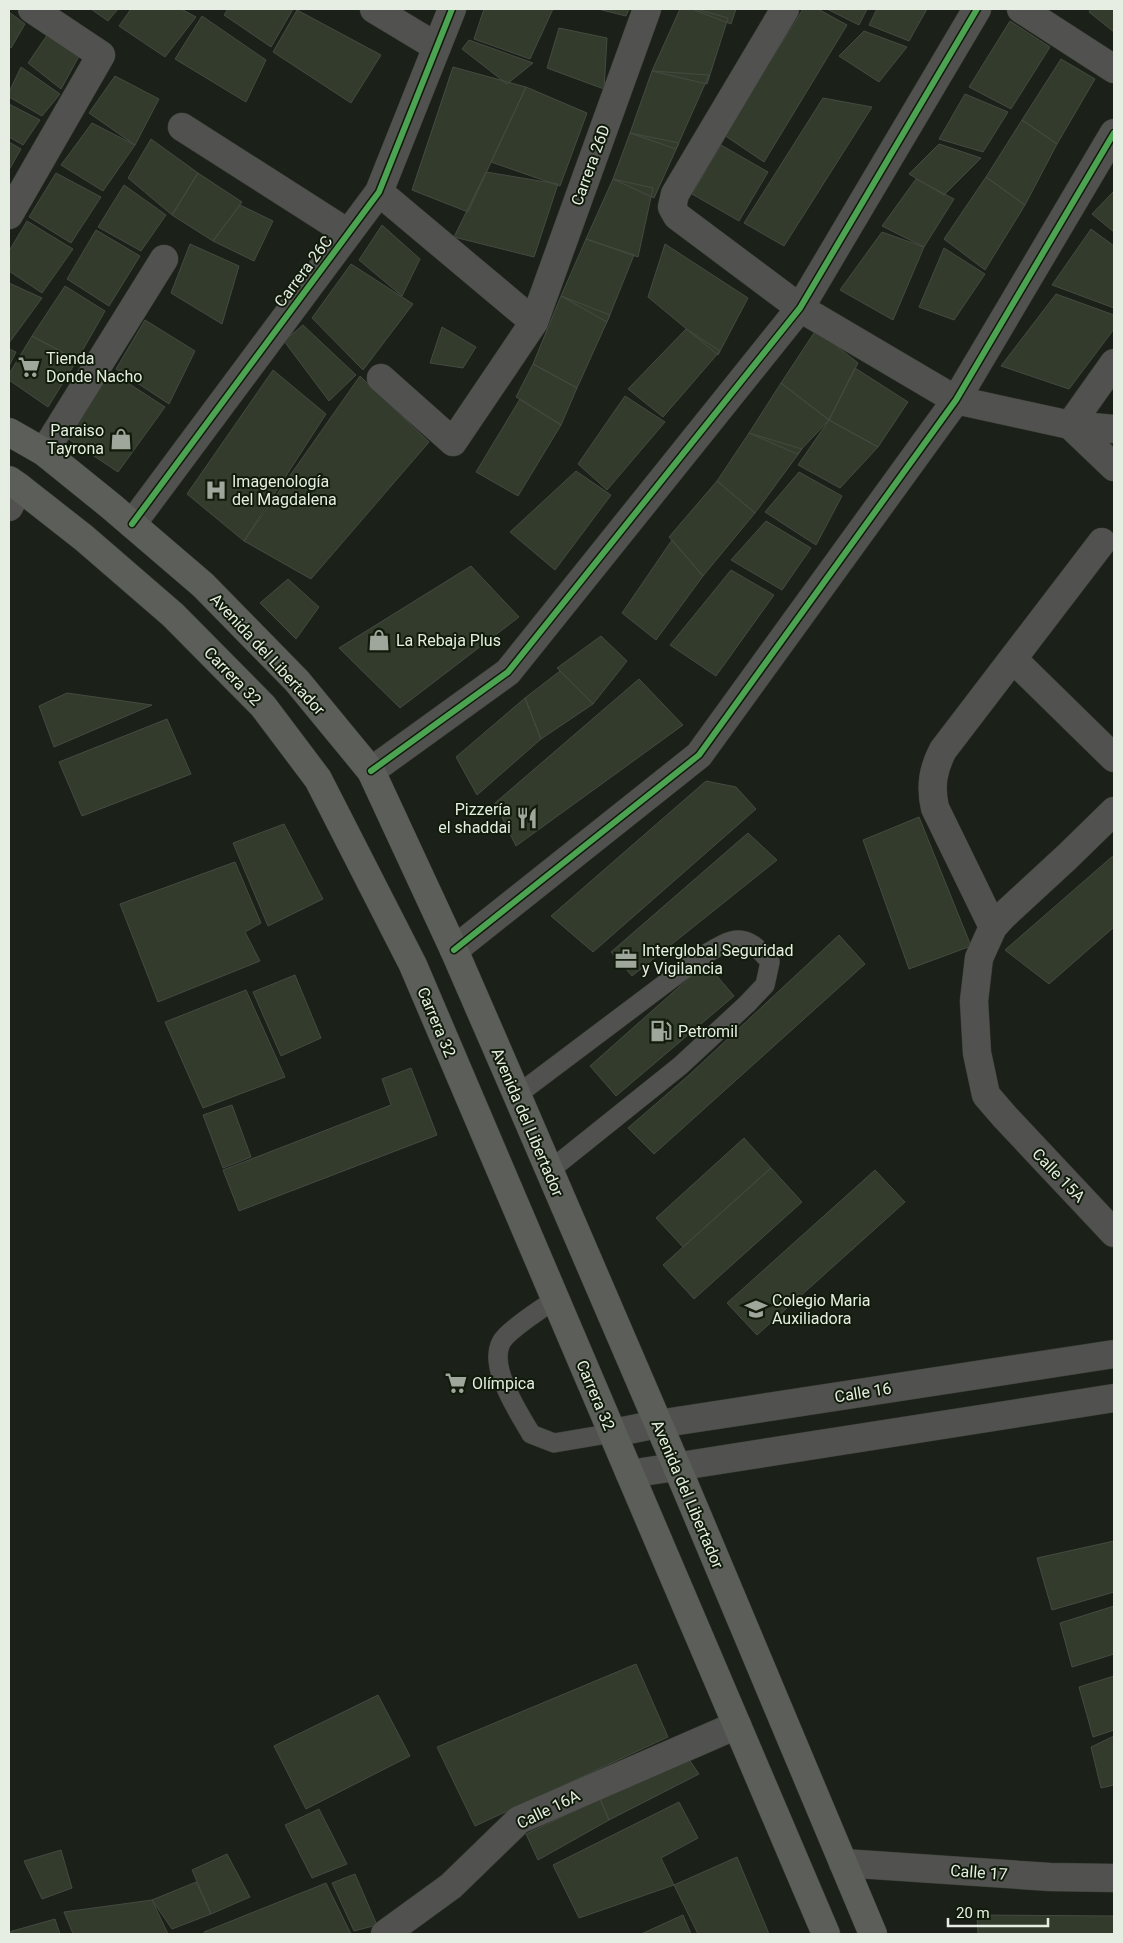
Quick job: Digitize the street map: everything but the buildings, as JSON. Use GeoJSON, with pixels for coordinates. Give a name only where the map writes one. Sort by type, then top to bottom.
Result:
{"type":"FeatureCollection","features":[{"type":"Feature","properties":{"kind":"main road","name":"Avenida del Libertador"},"geometry":{"type":"LineString","coordinates":[[9,432],[44,452],[203,585],[290,674],[371,772],[454,950],[517,1095],[873,1934]]}},
{"type":"Feature","properties":{"kind":"main road","name":"Carrera 32"},"geometry":{"type":"LineString","coordinates":[[12,491],[84,538],[173,615],[263,706],[318,779],[413,965],[630,1474]]}},
{"type":"Feature","properties":{"kind":"main road"},"geometry":{"type":"LineString","coordinates":[[630,1474],[826,1934]]}},
{"type":"Feature","properties":{"kind":"street"},"geometry":{"type":"LineString","coordinates":[[9,215],[101,54],[32,9]]}},
{"type":"Feature","properties":{"kind":"street"},"geometry":{"type":"LineString","coordinates":[[374,9],[437,47]]}},
{"type":"Feature","properties":{"kind":"street","name":"Carrera 26C"},"geometry":{"type":"LineString","coordinates":[[132,524],[379,192],[452,9]]}},
{"type":"Feature","properties":{"kind":"street","name":"Carrera 26D"},"geometry":{"type":"LineString","coordinates":[[381,378],[453,442],[534,322],[647,9]]}},
{"type":"Feature","properties":{"kind":"street"},"geometry":{"type":"LineString","coordinates":[[786,9],[675,194],[672,206],[677,216],[800,308],[956,400],[1070,425],[1114,429]]}},
{"type":"Feature","properties":{"kind":"street"},"geometry":{"type":"LineString","coordinates":[[371,772],[508,672],[800,308],[977,9]]}},
{"type":"Feature","properties":{"kind":"street"},"geometry":{"type":"LineString","coordinates":[[1021,9],[1114,68]]}},
{"type":"Feature","properties":{"kind":"street"},"geometry":{"type":"LineString","coordinates":[[182,127],[348,233]]}},
{"type":"Feature","properties":{"kind":"street"},"geometry":{"type":"LineString","coordinates":[[454,950],[699,755],[956,400],[1114,132]]}},
{"type":"Feature","properties":{"kind":"street"},"geometry":{"type":"LineString","coordinates":[[379,192],[534,322]]}},
{"type":"Feature","properties":{"kind":"street"},"geometry":{"type":"LineString","coordinates":[[44,452],[164,259]]}},
{"type":"Feature","properties":{"kind":"street"},"geometry":{"type":"LineString","coordinates":[[1070,425],[1114,363]]}},
{"type":"Feature","properties":{"kind":"street"},"geometry":{"type":"LineString","coordinates":[[1070,425],[1114,467]]}},
{"type":"Feature","properties":{"kind":"street"},"geometry":{"type":"LineString","coordinates":[[993,927],[935,808],[932,788],[933,775],[943,750],[1102,542]]}},
{"type":"Feature","properties":{"kind":"street"},"geometry":{"type":"LineString","coordinates":[[1013,659],[1114,758]]}},
{"type":"Feature","properties":{"kind":"street","name":"Calle 15A"},"geometry":{"type":"LineString","coordinates":[[1114,811],[1002,916],[993,927],[979,958],[974,1001],[974,1027],[978,1060],[986,1095],[1114,1233]]}},
{"type":"Feature","properties":{"kind":"street","name":"Calle 16"},"geometry":{"type":"LineString","coordinates":[[613,1434],[658,1424],[1114,1354]]}},
{"type":"Feature","properties":{"kind":"street"},"geometry":{"type":"LineString","coordinates":[[630,1474],[1114,1398]]}},
{"type":"Feature","properties":{"kind":"street","name":"Calle 16A"},"geometry":{"type":"LineString","coordinates":[[385,1934],[450,1886],[519,1820],[737,1724]]}},
{"type":"Feature","properties":{"kind":"street","name":"Calle 17"},"geometry":{"type":"LineString","coordinates":[[843,1863],[1050,1877],[1114,1878]]}},
{"type":"Feature","properties":{"kind":"lane"},"geometry":{"type":"LineString","coordinates":[[517,1095],[699,958],[729,940],[747,942],[760,949],[770,962],[765,985],[746,1004],[680,1066],[549,1171]]}},
{"type":"Feature","properties":{"kind":"lane"},"geometry":{"type":"LineString","coordinates":[[555,1299],[505,1336],[498,1348],[498,1362],[505,1385],[531,1434],[554,1442],[613,1434]]}},
{"type":"Feature","properties":{"kind":"cycle path"},"geometry":{"type":"LineString","coordinates":[[132,524],[379,192],[452,9]]}},
{"type":"Feature","properties":{"kind":"cycle path"},"geometry":{"type":"LineString","coordinates":[[371,771],[508,672],[800,308],[977,9]]}},
{"type":"Feature","properties":{"kind":"cycle path"},"geometry":{"type":"LineString","coordinates":[[454,950],[699,755],[956,400],[1114,133]]}},
{"type":"Feature","properties":{"kind":"place","name":"Tienda Donde Nacho"},"geometry":{"type":"Point","coordinates":[29,367]}},
{"type":"Feature","properties":{"kind":"place","name":"Paraiso Tayrona"},"geometry":{"type":"Point","coordinates":[121,439]}},
{"type":"Feature","properties":{"kind":"place","name":"Imagenología del Magdalena"},"geometry":{"type":"Point","coordinates":[216,490]}},
{"type":"Feature","properties":{"kind":"place","name":"La Rebaja Plus"},"geometry":{"type":"Point","coordinates":[379,640]}},
{"type":"Feature","properties":{"kind":"place","name":"Pizzería el shaddai"},"geometry":{"type":"Point","coordinates":[527,818]}},
{"type":"Feature","properties":{"kind":"place","name":"Interglobal Seguridad y Vigilancia"},"geometry":{"type":"Point","coordinates":[626,959]}},
{"type":"Feature","properties":{"kind":"place","name":"Petromil"},"geometry":{"type":"Point","coordinates":[661,1031]}},
{"type":"Feature","properties":{"kind":"place","name":"Colegio Maria Auxiliadora"},"geometry":{"type":"Point","coordinates":[756,1309]}},
{"type":"Feature","properties":{"kind":"place","name":"Olímpica"},"geometry":{"type":"Point","coordinates":[456,1383]}}]}
